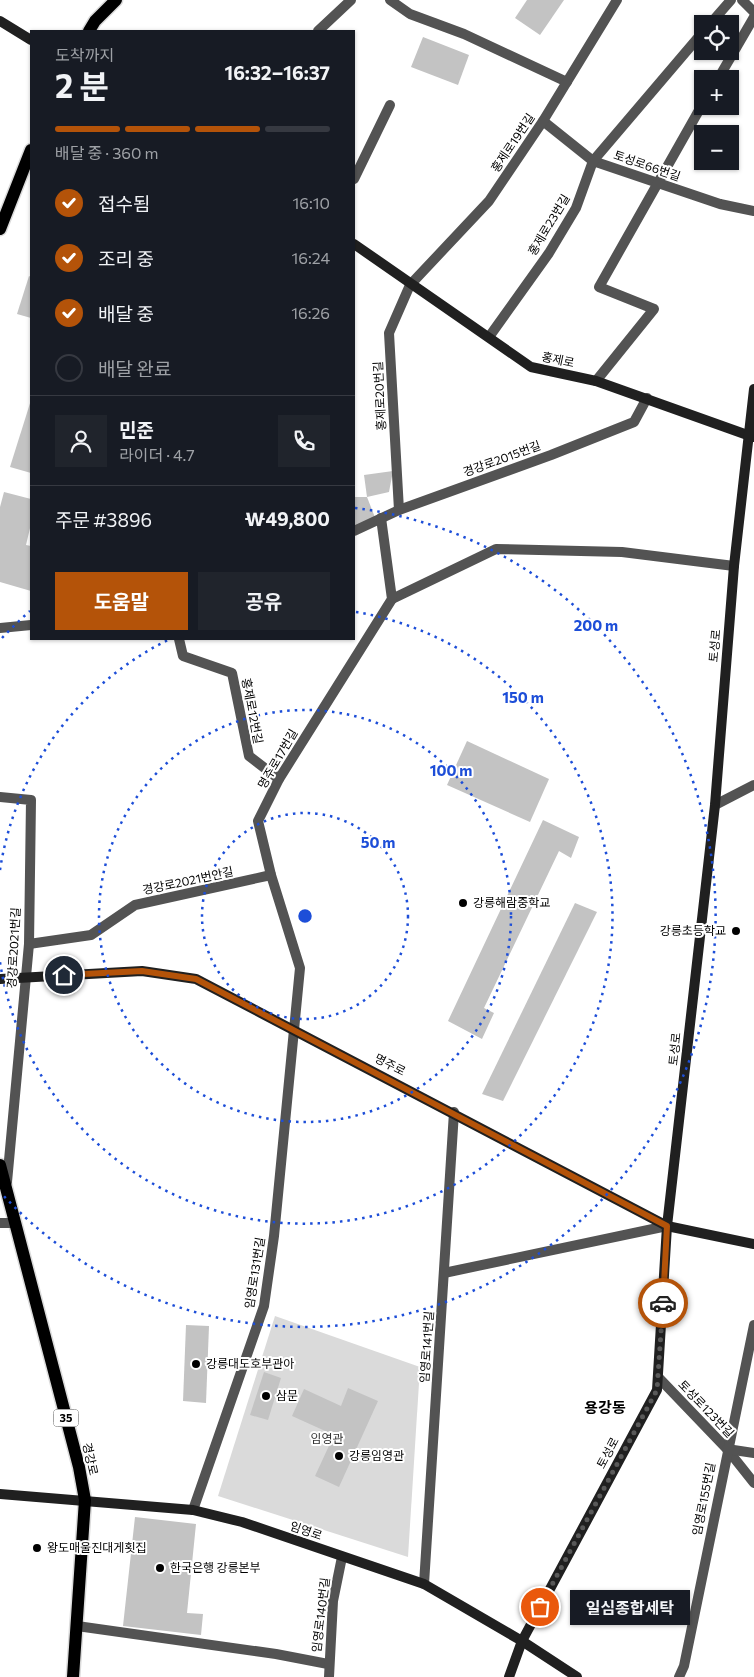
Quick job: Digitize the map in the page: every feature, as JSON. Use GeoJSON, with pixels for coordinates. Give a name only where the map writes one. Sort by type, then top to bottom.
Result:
{"type":"FeatureCollection","features":[{"type":"Feature","properties":{"kind":"main road"},"geometry":{"type":"LineString","coordinates":[[90,30],[95,21],[116,0]]}},
{"type":"Feature","properties":{"kind":"main road"},"geometry":{"type":"LineString","coordinates":[[0,229],[30,153]]}},
{"type":"Feature","properties":{"kind":"main road","name":"경강로"},"geometry":{"type":"LineString","coordinates":[[0,1165],[48,1347],[85,1500],[73,1677]]}},
{"type":"Feature","properties":{"kind":"street"},"geometry":{"type":"LineString","coordinates":[[319,30],[351,0]]}},
{"type":"Feature","properties":{"kind":"street"},"geometry":{"type":"LineString","coordinates":[[390,0],[410,14],[464,34],[567,82]]}},
{"type":"Feature","properties":{"kind":"street","name":"홍제로19번길"},"geometry":{"type":"LineString","coordinates":[[410,284],[489,201],[543,121],[616,0]]}},
{"type":"Feature","properties":{"kind":"street"},"geometry":{"type":"LineString","coordinates":[[718,15],[731,0]]}},
{"type":"Feature","properties":{"kind":"street"},"geometry":{"type":"LineString","coordinates":[[742,0],[754,12]]}},
{"type":"Feature","properties":{"kind":"street"},"geometry":{"type":"LineString","coordinates":[[723,70],[754,17]]}},
{"type":"Feature","properties":{"kind":"street"},"geometry":{"type":"LineString","coordinates":[[0,21],[30,39]]}},
{"type":"Feature","properties":{"kind":"street","name":"홍제로23번길"},"geometry":{"type":"LineString","coordinates":[[489,337],[549,253],[576,208],[593,161],[694,42]]}},
{"type":"Feature","properties":{"kind":"street"},"geometry":{"type":"LineString","coordinates":[[355,177],[390,104]]}},
{"type":"Feature","properties":{"kind":"street"},"geometry":{"type":"LineString","coordinates":[[596,381],[654,309],[599,287],[696,115]]}},
{"type":"Feature","properties":{"kind":"street","name":"토성로66번길"},"geometry":{"type":"LineString","coordinates":[[543,121],[593,161],[720,204],[754,211]]}},
{"type":"Feature","properties":{"kind":"street","name":"홍제로"},"geometry":{"type":"LineString","coordinates":[[355,245],[531,367],[596,381],[752,434]]}},
{"type":"Feature","properties":{"kind":"street","name":"홍제로20번길"},"geometry":{"type":"LineString","coordinates":[[399,510],[389,333],[410,284]]}},
{"type":"Feature","properties":{"kind":"street","name":"토성로"},"geometry":{"type":"LineString","coordinates":[[509,1677],[522,1641],[657,1390],[667,1226],[715,805],[734,566],[752,434],[754,389]]}},
{"type":"Feature","properties":{"kind":"street","name":"경강로2015번길"},"geometry":{"type":"LineString","coordinates":[[355,531],[399,510],[551,455],[634,422],[647,398]]}},
{"type":"Feature","properties":{"kind":"street"},"geometry":{"type":"LineString","coordinates":[[381,518],[392,599],[496,549],[622,552],[734,566]]}},
{"type":"Feature","properties":{"kind":"street","name":"명주로17번길"},"geometry":{"type":"LineString","coordinates":[[294,1030],[300,968],[271,875],[258,820],[278,779],[392,599]]}},
{"type":"Feature","properties":{"kind":"street"},"geometry":{"type":"LineString","coordinates":[[0,628],[30,625]]}},
{"type":"Feature","properties":{"kind":"street","name":"홍제로12번길"},"geometry":{"type":"LineString","coordinates":[[179,640],[183,656],[232,673],[249,756],[278,779]]}},
{"type":"Feature","properties":{"kind":"street"},"geometry":{"type":"LineString","coordinates":[[715,805],[754,785]]}},
{"type":"Feature","properties":{"kind":"street","name":"경강로2021번길"},"geometry":{"type":"LineString","coordinates":[[0,797],[31,800],[29,944],[6,1188]]}},
{"type":"Feature","properties":{"kind":"street","name":"경강로2021번안길"},"geometry":{"type":"LineString","coordinates":[[29,944],[91,935],[135,905],[271,875]]}},
{"type":"Feature","properties":{"kind":"street","name":"명주로"},"geometry":{"type":"LineString","coordinates":[[0,979],[142,971],[196,979],[454,1112],[667,1226],[754,1244]]}},
{"type":"Feature","properties":{"kind":"street","name":"임영로131번길"},"geometry":{"type":"LineString","coordinates":[[193,1510],[264,1306],[274,1236],[294,1030]]}},
{"type":"Feature","properties":{"kind":"street","name":"임영로141번길"},"geometry":{"type":"LineString","coordinates":[[424,1584],[454,1112]]}},
{"type":"Feature","properties":{"kind":"street"},"geometry":{"type":"LineString","coordinates":[[0,1223],[14,1223]]}},
{"type":"Feature","properties":{"kind":"street"},"geometry":{"type":"LineString","coordinates":[[444,1273],[667,1226]]}},
{"type":"Feature","properties":{"kind":"street","name":"임영로155번길"},"geometry":{"type":"LineString","coordinates":[[679,1677],[684,1666],[727,1449],[754,1325]]}},
{"type":"Feature","properties":{"kind":"street","name":"토성로123번길"},"geometry":{"type":"LineString","coordinates":[[658,1377],[727,1449],[754,1483]]}},
{"type":"Feature","properties":{"kind":"street"},"geometry":{"type":"LineString","coordinates":[[727,1449],[754,1453]]}},
{"type":"Feature","properties":{"kind":"street","name":"임영로"},"geometry":{"type":"LineString","coordinates":[[0,1494],[193,1510],[242,1522],[424,1584],[522,1641],[577,1677]]}},
{"type":"Feature","properties":{"kind":"street","name":"임영로140번길"},"geometry":{"type":"LineString","coordinates":[[329,1677],[328,1664],[333,1601],[342,1557]]}},
{"type":"Feature","properties":{"kind":"street"},"geometry":{"type":"LineString","coordinates":[[77,1626],[276,1654],[328,1664]]}},
{"type":"Feature","properties":{"kind":"green space","name":"임영관"},"geometry":{"type":"Polygon","coordinates":[[[275,1316],[420,1367],[408,1557],[218,1496],[275,1316]]]}},
{"type":"Feature","properties":{"kind":"pier"},"geometry":{"type":"Polygon","coordinates":[[[0,0],[13,2],[0,26],[0,0]]]}},
{"type":"Feature","properties":{"kind":"building"},"geometry":{"type":"Polygon","coordinates":[[[527,0],[564,0],[540,35],[515,18],[527,0]]]}},
{"type":"Feature","properties":{"kind":"building"},"geometry":{"type":"Polygon","coordinates":[[[423,37],[469,55],[458,85],[411,67],[423,37]]]}},
{"type":"Feature","properties":{"kind":"building"},"geometry":{"type":"Polygon","coordinates":[[[29,276],[30,318],[17,314],[29,276]]]}},
{"type":"Feature","properties":{"kind":"building"},"geometry":{"type":"Polygon","coordinates":[[[30,403],[30,473],[10,467],[30,403]]]}},
{"type":"Feature","properties":{"kind":"building"},"geometry":{"type":"Polygon","coordinates":[[[393,471],[389,492],[367,497],[364,475],[393,471]]]}},
{"type":"Feature","properties":{"kind":"building"},"geometry":{"type":"Polygon","coordinates":[[[4,492],[30,499],[30,528],[26,545],[30,546],[30,591],[0,582],[0,507],[4,492]]]}},
{"type":"Feature","properties":{"kind":"building"},"geometry":{"type":"Polygon","coordinates":[[[355,497],[367,497],[376,520],[355,530],[355,497]]]}},
{"type":"Feature","properties":{"kind":"building"},"geometry":{"type":"Polygon","coordinates":[[[467,741],[549,779],[530,822],[447,785],[467,741]]]}},
{"type":"Feature","properties":{"kind":"building"},"geometry":{"type":"Polygon","coordinates":[[[543,820],[579,837],[571,858],[559,851],[484,1008],[494,1013],[482,1039],[448,1021],[543,820]]]}},
{"type":"Feature","properties":{"kind":"building"},"geometry":{"type":"Polygon","coordinates":[[[575,903],[597,912],[503,1101],[482,1094],[575,903]]]}},
{"type":"Feature","properties":{"kind":"building","name":"강릉대도호부관아"},"geometry":{"type":"Polygon","coordinates":[[[186,1325],[209,1326],[206,1403],[183,1401],[186,1325]]]}},
{"type":"Feature","properties":{"kind":"building","name":"삼문"},"geometry":{"type":"Polygon","coordinates":[[[264,1372],[281,1378],[268,1420],[250,1415],[264,1372]]]}},
{"type":"Feature","properties":{"kind":"building","name":"강릉임영관"},"geometry":{"type":"Polygon","coordinates":[[[348,1388],[378,1401],[339,1487],[315,1476],[334,1435],[292,1416],[304,1389],[341,1406],[348,1388]]]}},
{"type":"Feature","properties":{"kind":"building","name":"한국은행 강릉본부"},"geometry":{"type":"Polygon","coordinates":[[[135,1517],[196,1524],[187,1613],[203,1614],[201,1635],[123,1626],[135,1517]]]}},
{"type":"Feature","properties":{"kind":"way so far"},"geometry":{"type":"LineString","coordinates":[[540,1607],[657,1390],[663,1303]]}},
{"type":"Feature","properties":{"kind":"place","name":"강릉해람중학교"},"geometry":{"type":"Point","coordinates":[463,903]}},
{"type":"Feature","properties":{"kind":"place","name":"강릉초등학교"},"geometry":{"type":"Point","coordinates":[736,931]}},
{"type":"Feature","properties":{"kind":"place","name":"강릉대도호부관아"},"geometry":{"type":"Point","coordinates":[196,1364]}},
{"type":"Feature","properties":{"kind":"place","name":"삼문"},"geometry":{"type":"Point","coordinates":[266,1396]}},
{"type":"Feature","properties":{"kind":"place","name":"강릉임영관"},"geometry":{"type":"Point","coordinates":[339,1456]}},
{"type":"Feature","properties":{"kind":"place","name":"왕도매울진대게횟집"},"geometry":{"type":"Point","coordinates":[37,1548]}},
{"type":"Feature","properties":{"kind":"place","name":"한국은행 강릉본부"},"geometry":{"type":"Point","coordinates":[160,1568]}},
{"type":"Feature","properties":{"kind":"place","name":"일심종합세탁"},"geometry":{"type":"Point","coordinates":[540,1607]}},
{"type":"Feature","properties":{"kind":"district","name":"용강동"},"geometry":{"type":"Point","coordinates":[605,1408]}},
{"type":"Feature","properties":{"kind":"route"},"geometry":{"type":"LineString","coordinates":[[64,975],[142,971],[196,979],[454,1112],[667,1226],[663,1303]]}}]}
